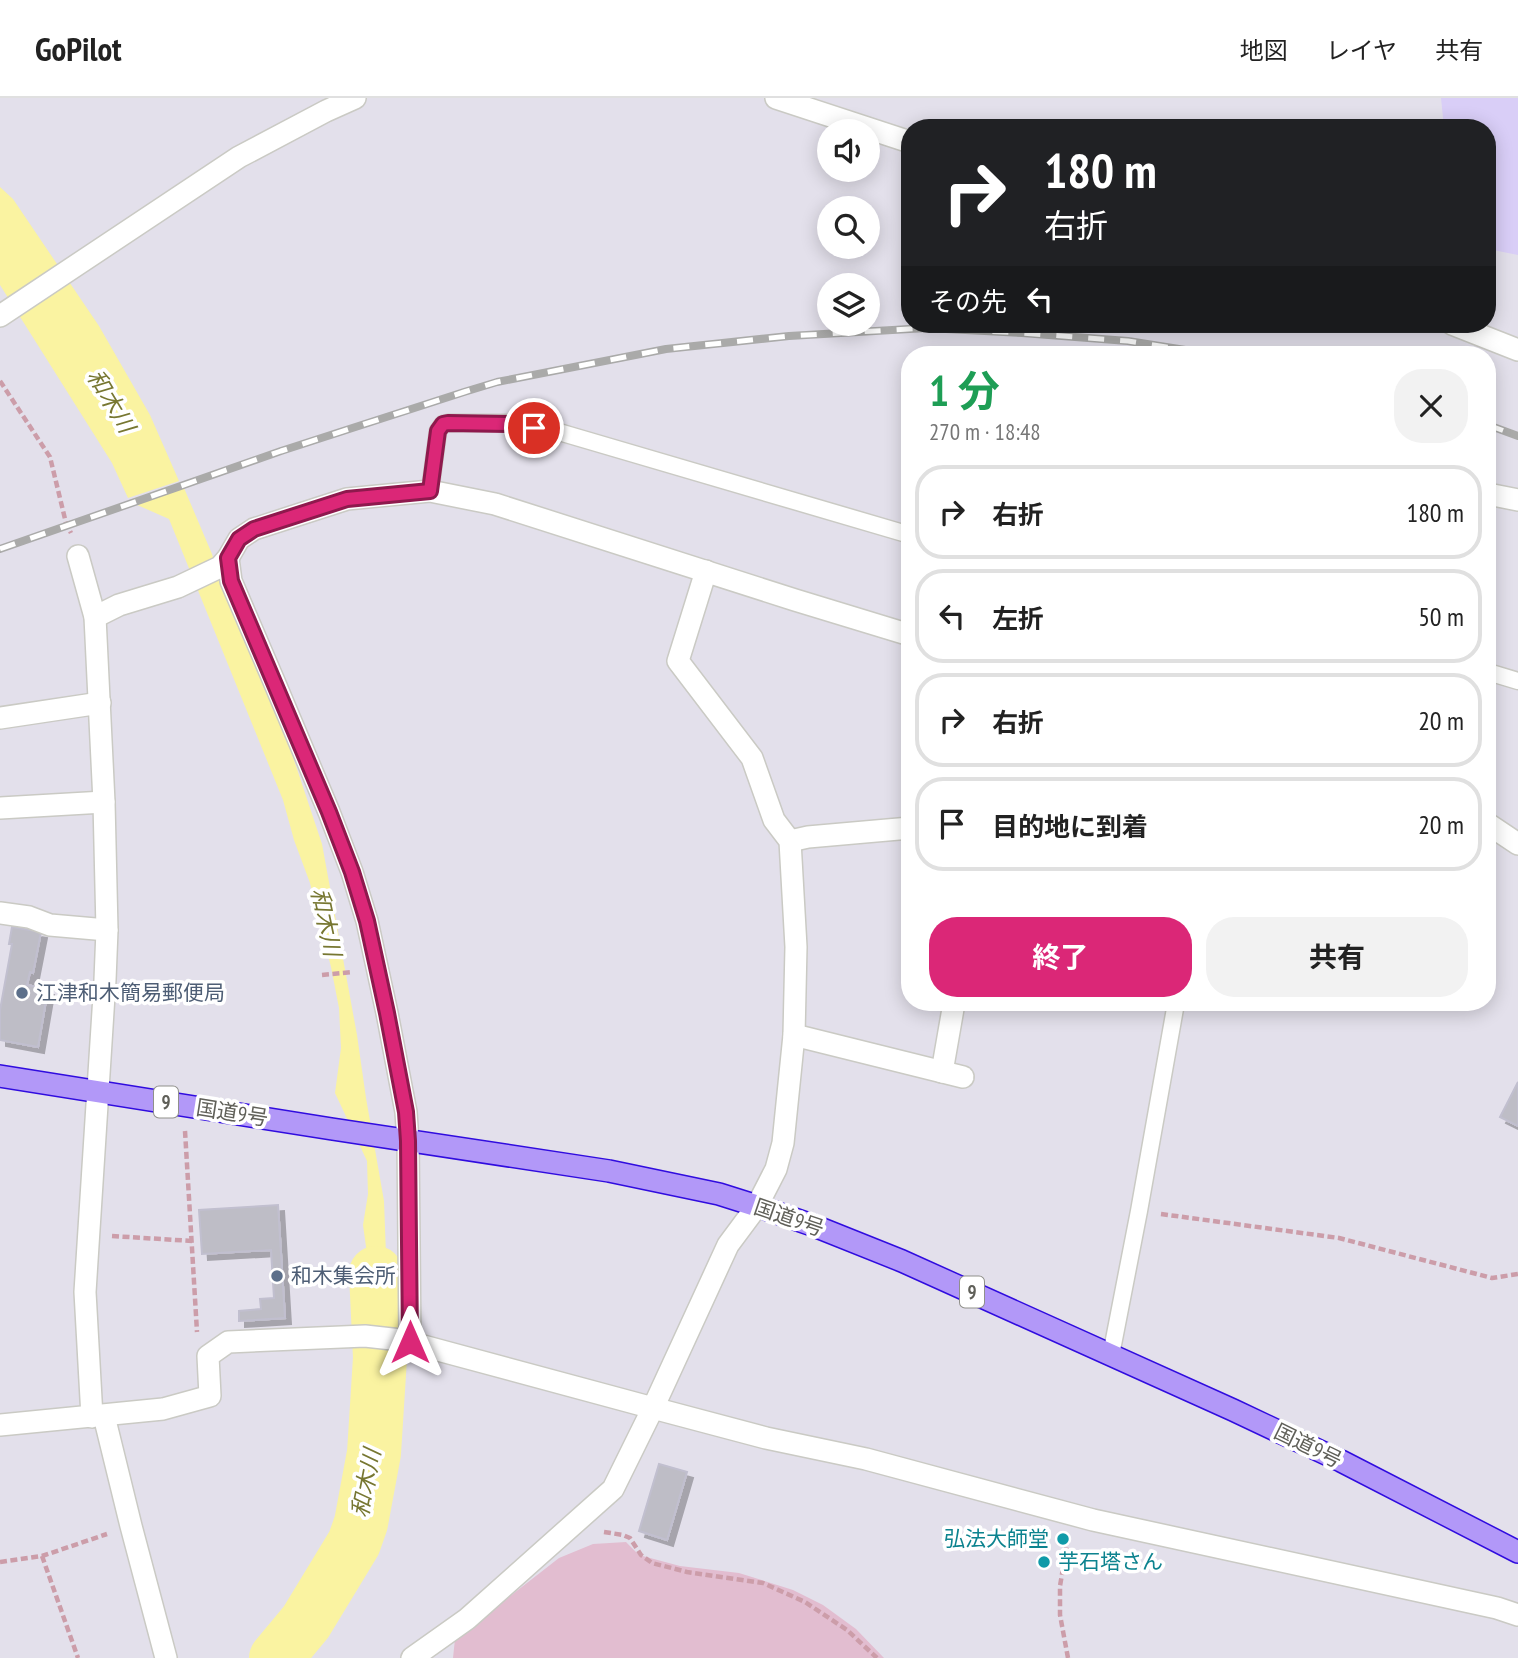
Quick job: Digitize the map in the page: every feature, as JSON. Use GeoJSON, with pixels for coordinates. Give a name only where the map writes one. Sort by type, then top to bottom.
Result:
{"type":"FeatureCollection","features":[{"type":"Feature","properties":{"kind":"highway","name":"国道9号"},"geometry":{"type":"LineString","coordinates":[[0,1076],[609,1171],[757,1206],[902,1261],[1233,1410],[1341,1461],[1518,1552]]}},
{"type":"Feature","properties":{"kind":"street"},"geometry":{"type":"LineString","coordinates":[[2,315],[239,157],[355,98]]}},
{"type":"Feature","properties":{"kind":"street"},"geometry":{"type":"LineString","coordinates":[[776,98],[901,139]]}},
{"type":"Feature","properties":{"kind":"street"},"geometry":{"type":"LineString","coordinates":[[1475,333],[1518,350]]}},
{"type":"Feature","properties":{"kind":"street"},"geometry":{"type":"LineString","coordinates":[[95,617],[119,605],[178,587],[224,563],[239,539],[254,529],[347,499],[430,491],[495,504],[901,632]]}},
{"type":"Feature","properties":{"kind":"street"},"geometry":{"type":"LineString","coordinates":[[1496,496],[1518,500]]}},
{"type":"Feature","properties":{"kind":"street"},"geometry":{"type":"LineString","coordinates":[[78,556],[95,617],[107,930],[85,1292],[98,1416],[166,1658]]}},
{"type":"Feature","properties":{"kind":"street"},"geometry":{"type":"LineString","coordinates":[[224,563],[329,812],[367,921],[406,1112],[400,1140],[405,1341]]}},
{"type":"Feature","properties":{"kind":"street"},"geometry":{"type":"LineString","coordinates":[[412,1658],[467,1619],[613,1489],[728,1245],[757,1206],[776,1169],[783,1143],[794,1035],[796,947],[790,841],[775,820],[752,758],[678,661],[706,571]]}},
{"type":"Feature","properties":{"kind":"street"},"geometry":{"type":"LineString","coordinates":[[0,718],[100,703]]}},
{"type":"Feature","properties":{"kind":"street"},"geometry":{"type":"LineString","coordinates":[[0,808],[104,802]]}},
{"type":"Feature","properties":{"kind":"street"},"geometry":{"type":"LineString","coordinates":[[790,841],[808,836],[901,829]]}},
{"type":"Feature","properties":{"kind":"street"},"geometry":{"type":"LineString","coordinates":[[1496,829],[1518,844]]}},
{"type":"Feature","properties":{"kind":"street"},"geometry":{"type":"LineString","coordinates":[[0,913],[29,917],[50,925],[107,930]]}},
{"type":"Feature","properties":{"kind":"street"},"geometry":{"type":"LineString","coordinates":[[942,1072],[953,1011]]}},
{"type":"Feature","properties":{"kind":"street"},"geometry":{"type":"LineString","coordinates":[[794,1035],[963,1077]]}},
{"type":"Feature","properties":{"kind":"street"},"geometry":{"type":"LineString","coordinates":[[0,1425],[163,1409],[210,1396],[208,1356],[228,1342],[365,1336],[405,1341],[766,1438],[866,1459],[1093,1520],[1497,1608],[1518,1615]]}},
{"type":"Feature","properties":{"kind":"lane"},"geometry":{"type":"LineString","coordinates":[[430,491],[438,431],[443,424],[509,424],[559,432],[901,532]]}},
{"type":"Feature","properties":{"kind":"lane"},"geometry":{"type":"LineString","coordinates":[[1496,674],[1518,681]]}},
{"type":"Feature","properties":{"kind":"lane"},"geometry":{"type":"LineString","coordinates":[[1111,1355],[1175,1011]]}},
{"type":"Feature","properties":{"kind":"path"},"geometry":{"type":"LineString","coordinates":[[0,381],[50,457],[66,523],[78,556]]}},
{"type":"Feature","properties":{"kind":"path"},"geometry":{"type":"LineString","coordinates":[[322,975],[358,971]]}},
{"type":"Feature","properties":{"kind":"path"},"geometry":{"type":"LineString","coordinates":[[186,1130],[197,1334],[208,1356]]}},
{"type":"Feature","properties":{"kind":"path"},"geometry":{"type":"LineString","coordinates":[[1139,1211],[1339,1238],[1492,1278],[1518,1274]]}},
{"type":"Feature","properties":{"kind":"path"},"geometry":{"type":"LineString","coordinates":[[88,1234],[192,1241]]}},
{"type":"Feature","properties":{"kind":"path"},"geometry":{"type":"LineString","coordinates":[[1068,1658],[1060,1615],[1060,1586],[1072,1514]]}},
{"type":"Feature","properties":{"kind":"path"},"geometry":{"type":"LineString","coordinates":[[0,1562],[42,1556],[131,1526]]}},
{"type":"Feature","properties":{"kind":"path"},"geometry":{"type":"LineString","coordinates":[[572,1527],[624,1535],[630,1538],[642,1555],[652,1563],[687,1572],[763,1583],[805,1602],[848,1630],[877,1658]]}},
{"type":"Feature","properties":{"kind":"path"},"geometry":{"type":"LineString","coordinates":[[42,1556],[78,1658]]}},
{"type":"Feature","properties":{"kind":"shaded area"},"geometry":{"type":"Polygon","coordinates":[[[626,1542],[639,1555],[680,1566],[739,1573],[793,1590],[823,1605],[856,1629],[884,1658],[453,1658],[455,1639],[559,1558],[593,1544],[626,1542]]]}},
{"type":"Feature","properties":{"kind":"sand"},"geometry":{"type":"Polygon","coordinates":[[[1441,98],[1518,98],[1518,255],[1496,251],[1496,119],[1443,119],[1441,98]]]}},
{"type":"Feature","properties":{"kind":"water"},"geometry":{"type":"Polygon","coordinates":[[[0,187],[13,199],[99,326],[150,415],[179,481],[128,498],[112,463],[0,285],[0,187]]]}},
{"type":"Feature","properties":{"kind":"water"},"geometry":{"type":"Polygon","coordinates":[[[184,488],[212,554],[220,583],[280,718],[322,844],[384,1201],[387,1282],[394,1338],[375,1337],[371,1322],[372,1290],[363,1225],[368,1194],[367,1161],[335,1093],[341,1048],[339,1008],[310,883],[283,800],[169,519],[135,504],[184,488]]]}},
{"type":"Feature","properties":{"kind":"building"},"geometry":{"type":"Polygon","coordinates":[[[12,927],[41,932],[33,973],[30,972],[27,985],[48,989],[38,1047],[0,1040],[0,1010],[12,944],[9,944],[12,927]]]}},
{"type":"Feature","properties":{"kind":"building"},"geometry":{"type":"Polygon","coordinates":[[[1518,1082],[1518,1126],[1500,1117],[1518,1082]]]}},
{"type":"Feature","properties":{"kind":"building","name":"和木集会所"},"geometry":{"type":"Polygon","coordinates":[[[278,1205],[285,1318],[239,1321],[239,1311],[261,1309],[260,1299],[274,1298],[271,1250],[202,1254],[199,1210],[278,1205]]]}},
{"type":"Feature","properties":{"kind":"building"},"geometry":{"type":"Polygon","coordinates":[[[659,1464],[687,1472],[667,1540],[639,1531],[659,1464]]]}},
{"type":"Feature","properties":{"kind":"waterway","name":"和木川"},"geometry":{"type":"LineString","coordinates":[[276,1658],[306,1622],[354,1543],[361,1523],[374,1453],[380,1358],[376,1273]]}},
{"type":"Feature","properties":{"kind":"railway"},"geometry":{"type":"LineString","coordinates":[[0,549],[281,451],[497,382],[666,349],[789,336],[901,330]]}},
{"type":"Feature","properties":{"kind":"railway"},"geometry":{"type":"LineString","coordinates":[[1022,333],[1160,346]]}},
{"type":"Feature","properties":{"kind":"railway"},"geometry":{"type":"LineString","coordinates":[[1496,428],[1518,436]]}},
{"type":"Feature","properties":{"kind":"place","name":"江津和木簡易郵便局"},"geometry":{"type":"Point","coordinates":[22,993]}},
{"type":"Feature","properties":{"kind":"place","name":"和木集会所"},"geometry":{"type":"Point","coordinates":[277,1276]}},
{"type":"Feature","properties":{"kind":"place","name":"弘法大師堂"},"geometry":{"type":"Point","coordinates":[1063,1539]}},
{"type":"Feature","properties":{"kind":"place","name":"芋石塔さん"},"geometry":{"type":"Point","coordinates":[1044,1562]}},
{"type":"Feature","properties":{"kind":"route"},"geometry":{"type":"LineString","coordinates":[[410,1342],[406,1112],[367,921],[329,812],[231,581],[228,558],[239,539],[254,529],[347,499],[430,491],[438,431],[443,424],[509,424],[534,428]]}}]}
